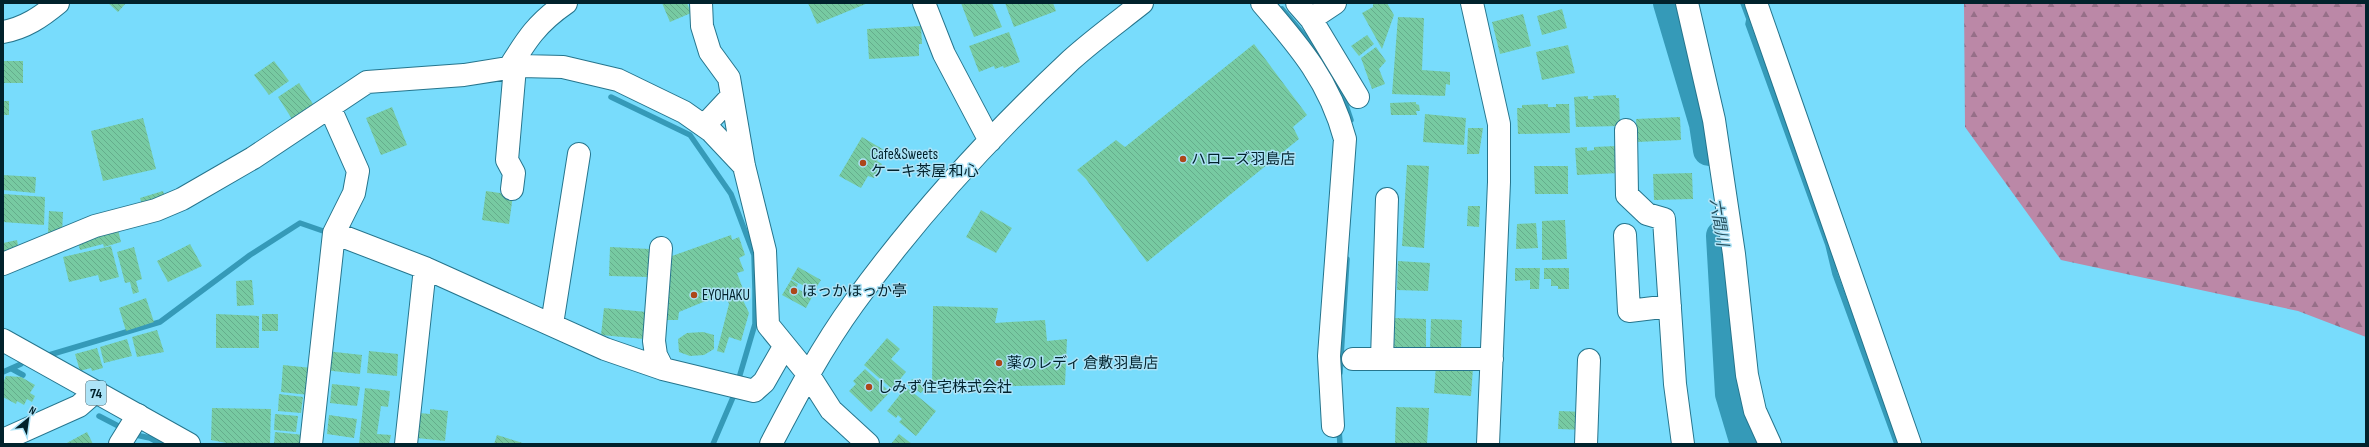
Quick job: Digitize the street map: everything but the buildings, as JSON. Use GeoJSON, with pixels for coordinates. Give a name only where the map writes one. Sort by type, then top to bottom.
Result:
{"type":"FeatureCollection","features":[{"type":"Feature","properties":{"kind":"street"},"geometry":{"type":"LineString","coordinates":[[3,32],[18,29],[41,17],[58,3]]}},
{"type":"Feature","properties":{"kind":"street"},"geometry":{"type":"LineString","coordinates":[[512,189],[514,173],[507,160],[512,67],[533,30],[548,15],[566,3]]}},
{"type":"Feature","properties":{"kind":"street"},"geometry":{"type":"LineString","coordinates":[[701,3],[702,26],[710,52],[729,78],[744,166],[765,251],[768,325],[784,347],[808,374],[831,410],[868,444]]}},
{"type":"Feature","properties":{"kind":"street"},"geometry":{"type":"LineString","coordinates":[[924,3],[944,54],[990,141]]}},
{"type":"Feature","properties":{"kind":"street"},"geometry":{"type":"LineString","coordinates":[[771,444],[808,374],[853,304],[911,228],[990,141],[1072,60],[1142,3]]}},
{"type":"Feature","properties":{"kind":"street"},"geometry":{"type":"LineString","coordinates":[[1262,3],[1296,41],[1319,76],[1338,111],[1345,139],[1329,356],[1333,426]]}},
{"type":"Feature","properties":{"kind":"street"},"geometry":{"type":"LineString","coordinates":[[1335,3],[1304,11],[1358,97]]}},
{"type":"Feature","properties":{"kind":"street"},"geometry":{"type":"LineString","coordinates":[[1472,3],[1499,124],[1499,182],[1486,359],[1488,444]]}},
{"type":"Feature","properties":{"kind":"street"},"geometry":{"type":"LineString","coordinates":[[1687,3],[1714,120],[1734,254],[1747,375],[1755,411],[1770,444]]}},
{"type":"Feature","properties":{"kind":"street"},"geometry":{"type":"LineString","coordinates":[[1756,3],[1910,444]]}},
{"type":"Feature","properties":{"kind":"street"},"geometry":{"type":"LineString","coordinates":[[3,264],[45,245],[95,226],[156,210],[182,199],[253,158],[367,82],[464,75],[512,67],[563,67],[618,80],[684,112],[704,126],[744,166]]}},
{"type":"Feature","properties":{"kind":"street"},"geometry":{"type":"LineString","coordinates":[[704,126],[732,96]]}},
{"type":"Feature","properties":{"kind":"street"},"geometry":{"type":"LineString","coordinates":[[311,444],[334,233],[354,192],[358,171],[330,108]]}},
{"type":"Feature","properties":{"kind":"street"},"geometry":{"type":"LineString","coordinates":[[1626,130],[1627,195],[1647,214],[1664,219],[1675,384],[1683,444]]}},
{"type":"Feature","properties":{"kind":"street"},"geometry":{"type":"LineString","coordinates":[[552,324],[579,154]]}},
{"type":"Feature","properties":{"kind":"street"},"geometry":{"type":"LineString","coordinates":[[1382,359],[1387,199]]}},
{"type":"Feature","properties":{"kind":"street"},"geometry":{"type":"LineString","coordinates":[[334,233],[425,268],[605,349],[664,370],[754,391],[764,382],[784,347]]}},
{"type":"Feature","properties":{"kind":"street"},"geometry":{"type":"LineString","coordinates":[[1625,235],[1629,311],[1670,306]]}},
{"type":"Feature","properties":{"kind":"street"},"geometry":{"type":"LineString","coordinates":[[662,248],[654,341],[656,354],[664,370]]}},
{"type":"Feature","properties":{"kind":"street"},"geometry":{"type":"LineString","coordinates":[[406,444],[425,268]]}},
{"type":"Feature","properties":{"kind":"street","name":"74"},"geometry":{"type":"LineString","coordinates":[[3,340],[95,392],[128,430],[189,444]]}},
{"type":"Feature","properties":{"kind":"street"},"geometry":{"type":"LineString","coordinates":[[1353,359],[1486,359]]}},
{"type":"Feature","properties":{"kind":"street"},"geometry":{"type":"LineString","coordinates":[[1586,444],[1589,360]]}},
{"type":"Feature","properties":{"kind":"street"},"geometry":{"type":"LineString","coordinates":[[3,440],[79,406],[95,392]]}},
{"type":"Feature","properties":{"kind":"green space"},"geometry":{"type":"Polygon","coordinates":[[[1964,3],[2366,3],[2366,337],[2298,311],[2061,260],[1965,127],[1964,3]]]}},
{"type":"Feature","properties":{"kind":"waterway","name":"六間川"},"geometry":{"type":"LineString","coordinates":[[1669,3],[1705,124],[1709,150]]}},
{"type":"Feature","properties":{"kind":"waterway"},"geometry":{"type":"LineString","coordinates":[[1743,3],[1749,19],[1748,24],[1828,245],[1835,274],[1897,444]]}},
{"type":"Feature","properties":{"kind":"waterway"},"geometry":{"type":"LineString","coordinates":[[1282,9],[1308,40],[1319,58]]}},
{"type":"Feature","properties":{"kind":"waterway"},"geometry":{"type":"LineString","coordinates":[[1333,81],[1344,99],[1351,120]]}},
{"type":"Feature","properties":{"kind":"waterway"},"geometry":{"type":"LineString","coordinates":[[611,97],[690,135],[731,194],[754,255],[755,324],[739,378]]}},
{"type":"Feature","properties":{"kind":"waterway"},"geometry":{"type":"LineString","coordinates":[[49,355],[160,322],[250,255],[300,223],[326,232]]}},
{"type":"Feature","properties":{"kind":"waterway","name":"六間川"},"geometry":{"type":"LineString","coordinates":[[1722,236],[1731,394],[1746,444]]}},
{"type":"Feature","properties":{"kind":"waterway"},"geometry":{"type":"LineString","coordinates":[[1340,373],[1347,259]]}},
{"type":"Feature","properties":{"kind":"waterway"},"geometry":{"type":"LineString","coordinates":[[3,372],[21,364]]}},
{"type":"Feature","properties":{"kind":"waterway"},"geometry":{"type":"LineString","coordinates":[[12,369],[23,375]]}},
{"type":"Feature","properties":{"kind":"waterway"},"geometry":{"type":"LineString","coordinates":[[713,444],[734,395]]}},
{"type":"Feature","properties":{"kind":"waterway"},"geometry":{"type":"LineString","coordinates":[[99,416],[124,429]]}},
{"type":"Feature","properties":{"kind":"waterway"},"geometry":{"type":"LineString","coordinates":[[1339,429],[1340,444]]}},
{"type":"Feature","properties":{"kind":"waterway"},"geometry":{"type":"LineString","coordinates":[[131,434],[150,438],[161,444]]}},
{"type":"Feature","properties":{"kind":"place","name":"ハローズ羽島店"},"geometry":{"type":"Point","coordinates":[1183,159]}},
{"type":"Feature","properties":{"kind":"place","name":"Cafe&Sweets ケーキ茶屋 和心"},"geometry":{"type":"Point","coordinates":[863,163]}},
{"type":"Feature","properties":{"kind":"place","name":"ほっかほっか亭"},"geometry":{"type":"Point","coordinates":[794,291]}},
{"type":"Feature","properties":{"kind":"place","name":"EYOHAKU"},"geometry":{"type":"Point","coordinates":[694,295]}},
{"type":"Feature","properties":{"kind":"place","name":"薬のレディ 倉敷羽島店"},"geometry":{"type":"Point","coordinates":[999,363]}},
{"type":"Feature","properties":{"kind":"place","name":"しみず住宅株式会社"},"geometry":{"type":"Point","coordinates":[869,387]}}]}
